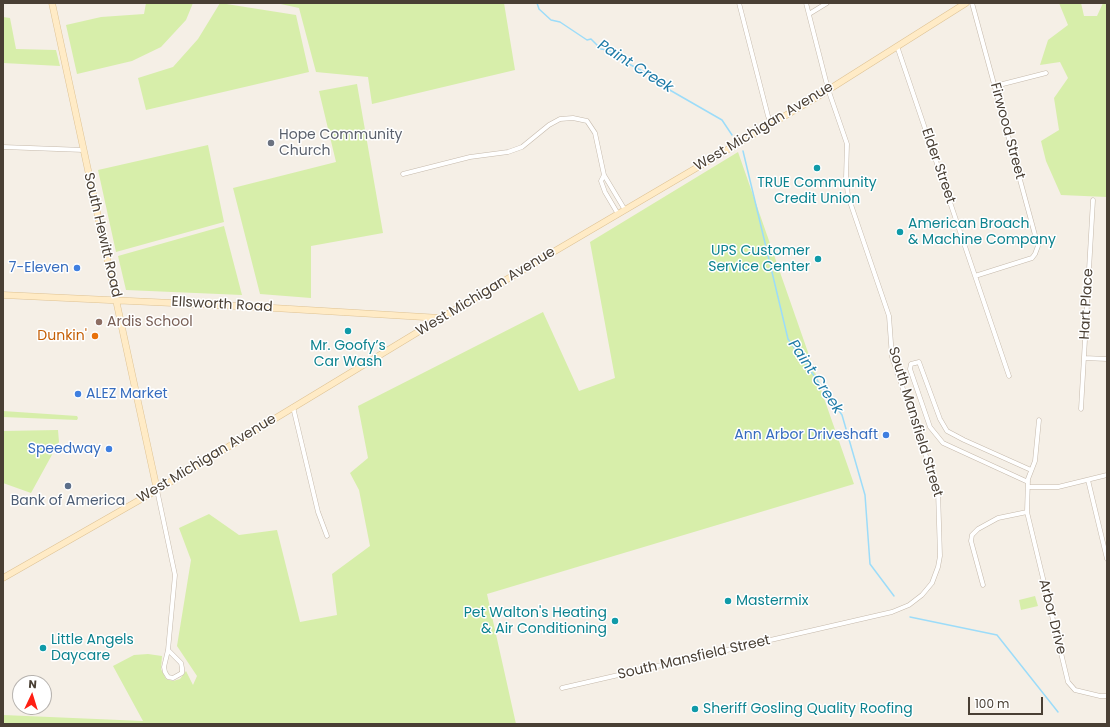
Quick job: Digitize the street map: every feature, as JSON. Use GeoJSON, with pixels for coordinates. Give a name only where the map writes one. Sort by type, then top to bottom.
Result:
{"type":"FeatureCollection","features":[{"type":"Feature","properties":{"kind":"main road","name":"South Hewitt Road"},"geometry":{"type":"LineString","coordinates":[[52,3],[157,490]]}},
{"type":"Feature","properties":{"kind":"main road","name":"West Michigan Avenue"},"geometry":{"type":"LineString","coordinates":[[3,578],[157,490],[441,318],[828,89],[966,3]]}},
{"type":"Feature","properties":{"kind":"main road","name":"Ellsworth Road"},"geometry":{"type":"LineString","coordinates":[[3,295],[441,318]]}},
{"type":"Feature","properties":{"kind":"street"},"geometry":{"type":"LineString","coordinates":[[739,3],[771,123]]}},
{"type":"Feature","properties":{"kind":"street","name":"South Mansfield Street"},"geometry":{"type":"LineString","coordinates":[[562,688],[892,612],[922,596],[932,583],[938,567],[940,556],[938,491],[892,357],[889,316],[848,196],[846,178],[847,144],[828,89],[806,3]]}},
{"type":"Feature","properties":{"kind":"street"},"geometry":{"type":"LineString","coordinates":[[809,14],[827,3]]}},
{"type":"Feature","properties":{"kind":"street","name":"Firwood Street"},"geometry":{"type":"LineString","coordinates":[[972,3],[1037,241],[1037,251],[1032,258],[975,276]]}},
{"type":"Feature","properties":{"kind":"street","name":"Elder Street"},"geometry":{"type":"LineString","coordinates":[[897,46],[1009,376]]}},
{"type":"Feature","properties":{"kind":"street"},"geometry":{"type":"LineString","coordinates":[[995,86],[1046,73]]}},
{"type":"Feature","properties":{"kind":"street"},"geometry":{"type":"LineString","coordinates":[[403,174],[470,158],[515,150],[522,147],[549,125],[560,119],[572,118],[587,121],[595,133],[604,175],[625,210]]}},
{"type":"Feature","properties":{"kind":"street"},"geometry":{"type":"LineString","coordinates":[[3,147],[84,150]]}},
{"type":"Feature","properties":{"kind":"street"},"geometry":{"type":"LineString","coordinates":[[604,175],[601,181],[605,192],[618,214]]}},
{"type":"Feature","properties":{"kind":"street","name":"Hart Place"},"geometry":{"type":"LineString","coordinates":[[1081,409],[1093,200]]}},
{"type":"Feature","properties":{"kind":"street"},"geometry":{"type":"LineString","coordinates":[[1084,358],[1107,359]]}},
{"type":"Feature","properties":{"kind":"street"},"geometry":{"type":"LineString","coordinates":[[1032,470],[964,440],[948,431],[940,419],[919,362],[911,364],[910,369],[930,427],[943,443],[1028,484],[1058,487],[1107,475]]}},
{"type":"Feature","properties":{"kind":"street"},"geometry":{"type":"LineString","coordinates":[[293,407],[318,512],[327,536]]}},
{"type":"Feature","properties":{"kind":"street","name":"Arbor Drive"},"geometry":{"type":"LineString","coordinates":[[1039,420],[1036,461],[1028,484],[1027,512],[1068,682],[1075,690],[1106,696]]}},
{"type":"Feature","properties":{"kind":"street"},"geometry":{"type":"LineString","coordinates":[[1088,480],[1107,559]]}},
{"type":"Feature","properties":{"kind":"street"},"geometry":{"type":"LineString","coordinates":[[157,490],[175,576],[165,672],[168,676],[173,678],[182,673],[182,668],[181,663],[168,650]]}},
{"type":"Feature","properties":{"kind":"street"},"geometry":{"type":"LineString","coordinates":[[983,585],[971,541],[972,535],[978,529],[998,518],[1027,512]]}},
{"type":"Feature","properties":{"kind":"green space"},"geometry":{"type":"Polygon","coordinates":[[[146,3],[193,3],[186,20],[161,47],[132,61],[77,74],[66,25],[101,17],[144,14],[146,3]]]}},
{"type":"Feature","properties":{"kind":"green space"},"geometry":{"type":"Polygon","coordinates":[[[220,3],[296,15],[309,72],[146,110],[138,78],[173,67],[198,39],[220,3]]]}},
{"type":"Feature","properties":{"kind":"green space"},"geometry":{"type":"Polygon","coordinates":[[[276,3],[504,3],[515,70],[372,104],[368,77],[316,72],[299,8],[276,3]]]}},
{"type":"Feature","properties":{"kind":"green space"},"geometry":{"type":"Polygon","coordinates":[[[1059,3],[1081,3],[1084,16],[1097,16],[1103,3],[1107,3],[1107,197],[1061,195],[1046,161],[1041,141],[1059,130],[1054,98],[1068,78],[1060,62],[1040,65],[1048,40],[1068,25],[1059,3]]]}},
{"type":"Feature","properties":{"kind":"green space"},"geometry":{"type":"Polygon","coordinates":[[[3,17],[10,18],[16,49],[56,50],[60,66],[3,63],[3,17]]]}},
{"type":"Feature","properties":{"kind":"green space"},"geometry":{"type":"Polygon","coordinates":[[[357,84],[383,233],[311,246],[311,298],[260,294],[233,188],[336,162],[319,91],[357,84]]]}},
{"type":"Feature","properties":{"kind":"green space"},"geometry":{"type":"Polygon","coordinates":[[[208,145],[224,222],[116,252],[98,170],[208,145]]]}},
{"type":"Feature","properties":{"kind":"green space"},"geometry":{"type":"Polygon","coordinates":[[[738,152],[854,484],[487,594],[516,724],[3,724],[3,715],[143,721],[113,666],[134,655],[148,654],[162,656],[161,669],[166,679],[173,681],[180,679],[186,671],[193,685],[197,676],[177,646],[191,560],[179,528],[209,514],[239,535],[277,530],[300,622],[337,615],[332,574],[370,546],[359,490],[350,473],[368,458],[358,406],[543,312],[579,391],[615,378],[590,242],[738,152]]]}},
{"type":"Feature","properties":{"kind":"green space"},"geometry":{"type":"Polygon","coordinates":[[[224,226],[242,295],[126,290],[118,256],[224,226]]]}},
{"type":"Feature","properties":{"kind":"green space"},"geometry":{"type":"Polygon","coordinates":[[[3,411],[77,416],[78,418],[77,420],[3,417],[3,411]]]}},
{"type":"Feature","properties":{"kind":"green space"},"geometry":{"type":"Polygon","coordinates":[[[58,430],[59,442],[31,493],[3,483],[3,431],[58,430]]]}},
{"type":"Feature","properties":{"kind":"green space"},"geometry":{"type":"Polygon","coordinates":[[[1035,596],[1038,606],[1021,610],[1019,600],[1035,596]]]}},
{"type":"Feature","properties":{"kind":"waterway","name":"Paint Creek"},"geometry":{"type":"LineString","coordinates":[[537,3],[539,9],[551,20],[560,22],[587,40],[591,39],[601,49],[617,54],[623,61],[660,80],[668,89],[722,120],[732,135]]}},
{"type":"Feature","properties":{"kind":"waterway","name":"Paint Creek"},"geometry":{"type":"LineString","coordinates":[[743,151],[788,339],[842,415],[865,495],[870,564],[894,596]]}},
{"type":"Feature","properties":{"kind":"waterway","name":"Paint Creek"},"geometry":{"type":"LineString","coordinates":[[910,617],[997,635],[1058,712]]}},
{"type":"Feature","properties":{"kind":"place","name":"Hope Community Church"},"geometry":{"type":"Point","coordinates":[271,143]}},
{"type":"Feature","properties":{"kind":"place","name":"TRUE Community Credit Union"},"geometry":{"type":"Point","coordinates":[817,168]}},
{"type":"Feature","properties":{"kind":"place","name":"American Broach & Machine Company"},"geometry":{"type":"Point","coordinates":[900,232]}},
{"type":"Feature","properties":{"kind":"place","name":"UPS Customer Service Center"},"geometry":{"type":"Point","coordinates":[818,259]}},
{"type":"Feature","properties":{"kind":"place","name":"7-Eleven"},"geometry":{"type":"Point","coordinates":[77,268]}},
{"type":"Feature","properties":{"kind":"place","name":"Ardis School"},"geometry":{"type":"Point","coordinates":[99,322]}},
{"type":"Feature","properties":{"kind":"place","name":"Mr. Goofy’s Car Wash"},"geometry":{"type":"Point","coordinates":[348,331]}},
{"type":"Feature","properties":{"kind":"place","name":"Dunkin'"},"geometry":{"type":"Point","coordinates":[95,336]}},
{"type":"Feature","properties":{"kind":"place","name":"ALEZ Market"},"geometry":{"type":"Point","coordinates":[78,394]}},
{"type":"Feature","properties":{"kind":"place","name":"Ann Arbor Driveshaft"},"geometry":{"type":"Point","coordinates":[886,435]}},
{"type":"Feature","properties":{"kind":"place","name":"Speedway"},"geometry":{"type":"Point","coordinates":[109,449]}},
{"type":"Feature","properties":{"kind":"place","name":"Bank of America"},"geometry":{"type":"Point","coordinates":[68,486]}},
{"type":"Feature","properties":{"kind":"place","name":"Mastermix"},"geometry":{"type":"Point","coordinates":[728,601]}},
{"type":"Feature","properties":{"kind":"place","name":"Pet Walton's Heating & Air Conditioning"},"geometry":{"type":"Point","coordinates":[615,621]}},
{"type":"Feature","properties":{"kind":"place","name":"Little Angels Daycare"},"geometry":{"type":"Point","coordinates":[43,648]}},
{"type":"Feature","properties":{"kind":"place","name":"Sheriff Gosling Quality Roofing"},"geometry":{"type":"Point","coordinates":[695,709]}}]}
